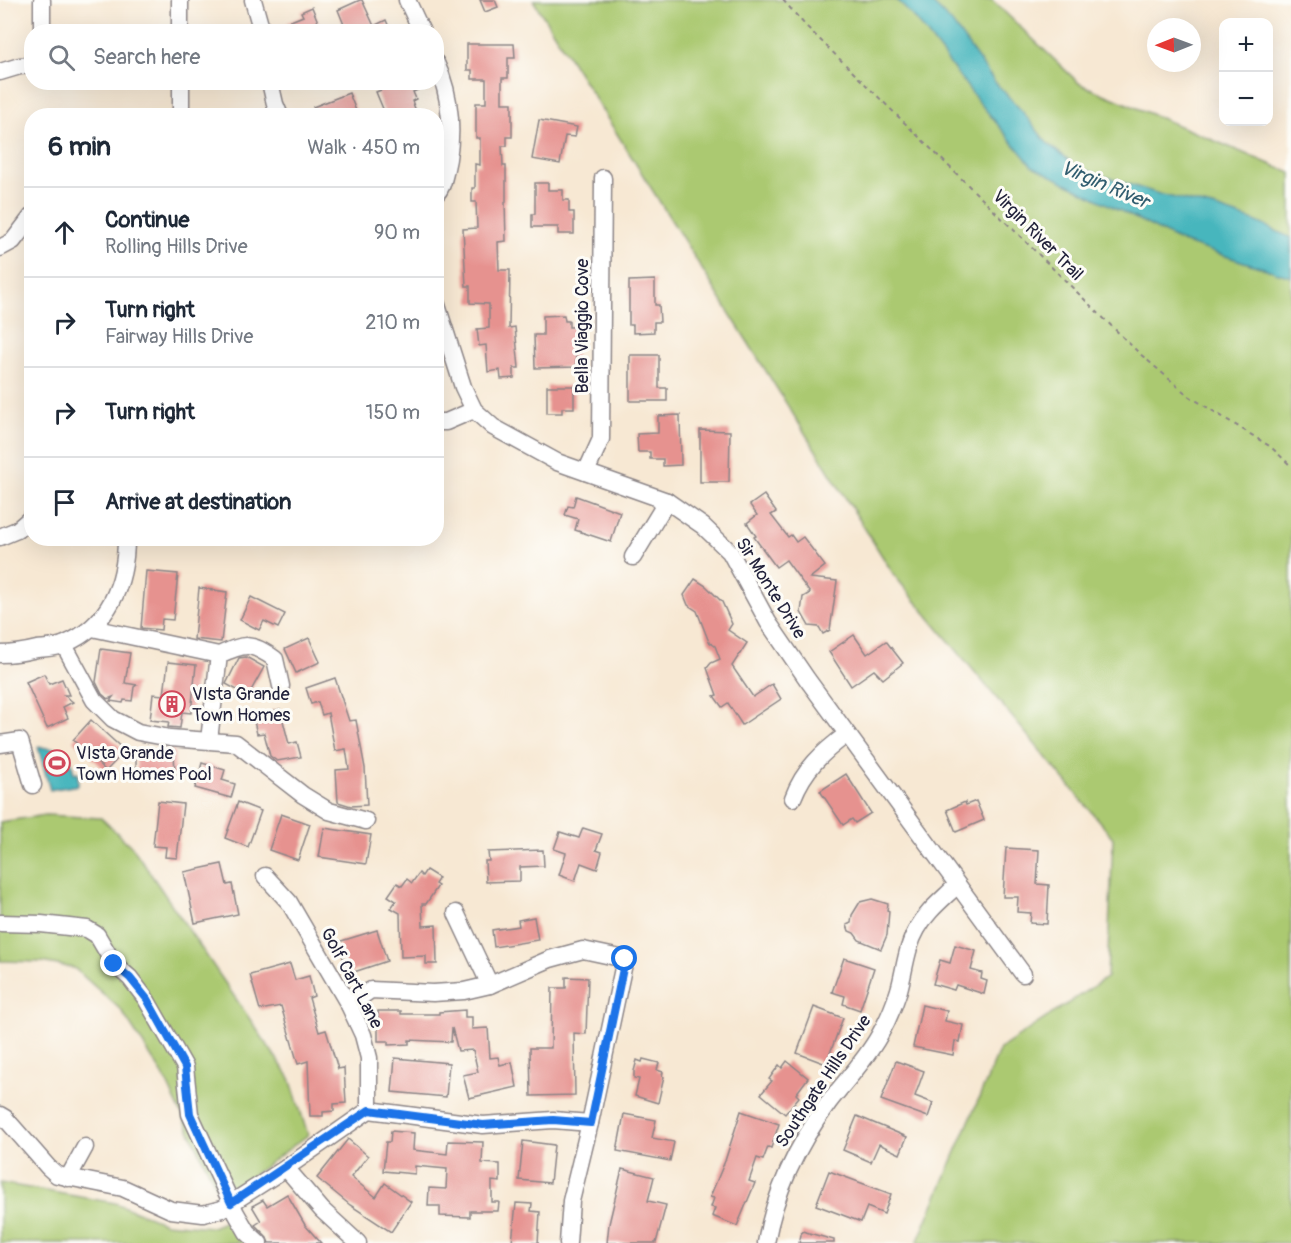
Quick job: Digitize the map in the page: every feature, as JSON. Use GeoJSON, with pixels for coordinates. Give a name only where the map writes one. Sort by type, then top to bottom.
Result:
{"type":"FeatureCollection","features":[{"type":"Feature","properties":{"kind":"street"},"geometry":{"type":"LineString","coordinates":[[42,0],[42,24]]}},
{"type":"Feature","properties":{"kind":"street"},"geometry":{"type":"LineString","coordinates":[[180,0],[180,24]]}},
{"type":"Feature","properties":{"kind":"street"},"geometry":{"type":"LineString","coordinates":[[253,0],[260,24]]}},
{"type":"Feature","properties":{"kind":"street"},"geometry":{"type":"LineString","coordinates":[[407,0],[418,24]]}},
{"type":"Feature","properties":{"kind":"street"},"geometry":{"type":"LineString","coordinates":[[0,72],[24,66]]}},
{"type":"Feature","properties":{"kind":"street"},"geometry":{"type":"LineString","coordinates":[[444,85],[451,120],[449,154],[444,174]]}},
{"type":"Feature","properties":{"kind":"street"},"geometry":{"type":"LineString","coordinates":[[181,90],[181,108]]}},
{"type":"Feature","properties":{"kind":"street"},"geometry":{"type":"LineString","coordinates":[[272,90],[278,108]]}},
{"type":"Feature","properties":{"kind":"street","name":"Bella Viaggio Cove"},"geometry":{"type":"LineString","coordinates":[[586,472],[601,439],[603,178]]}},
{"type":"Feature","properties":{"kind":"street"},"geometry":{"type":"LineString","coordinates":[[0,248],[13,241],[24,227]]}},
{"type":"Feature","properties":{"kind":"street","name":"Sir Monte Drive"},"geometry":{"type":"LineString","coordinates":[[444,327],[463,387],[474,410],[493,427],[557,462],[667,501],[703,526],[730,552],[768,622],[1023,974]]}},
{"type":"Feature","properties":{"kind":"street"},"geometry":{"type":"LineString","coordinates":[[444,422],[474,410]]}},
{"type":"Feature","properties":{"kind":"street"},"geometry":{"type":"LineString","coordinates":[[633,557],[667,501]]}},
{"type":"Feature","properties":{"kind":"street"},"geometry":{"type":"LineString","coordinates":[[0,537],[17,530],[24,524]]}},
{"type":"Feature","properties":{"kind":"street"},"geometry":{"type":"LineString","coordinates":[[0,654],[64,645],[92,628],[115,599],[123,576],[125,546]]}},
{"type":"Feature","properties":{"kind":"street"},"geometry":{"type":"LineString","coordinates":[[92,628],[219,655],[238,646],[257,647],[275,659],[281,686]]}},
{"type":"Feature","properties":{"kind":"street"},"geometry":{"type":"LineString","coordinates":[[64,645],[94,700],[113,719],[138,732],[170,738],[236,743],[303,795],[329,811],[366,821]]}},
{"type":"Feature","properties":{"kind":"street"},"geometry":{"type":"LineString","coordinates":[[209,740],[219,655]]}},
{"type":"Feature","properties":{"kind":"street"},"geometry":{"type":"LineString","coordinates":[[793,798],[809,767],[822,753],[847,734]]}},
{"type":"Feature","properties":{"kind":"street"},"geometry":{"type":"LineString","coordinates":[[0,744],[20,741],[33,785]]}},
{"type":"Feature","properties":{"kind":"street","name":"Golf Cart Lane"},"geometry":{"type":"LineString","coordinates":[[265,876],[288,902],[349,1005],[363,1035],[369,1058],[369,1110]]}},
{"type":"Feature","properties":{"kind":"street","name":"Southgate Hills Drive"},"geometry":{"type":"LineString","coordinates":[[766,1243],[778,1195],[792,1162],[809,1131],[865,1059],[879,1037],[899,989],[910,945],[918,927],[931,910],[957,885]]}},
{"type":"Feature","properties":{"kind":"street"},"geometry":{"type":"LineString","coordinates":[[456,913],[490,985]]}},
{"type":"Feature","properties":{"kind":"street"},"geometry":{"type":"LineString","coordinates":[[0,923],[41,924],[87,929],[98,934],[114,964],[130,978],[147,999],[185,1067],[190,1114],[231,1203],[247,1232],[259,1243]]}},
{"type":"Feature","properties":{"kind":"street"},"geometry":{"type":"LineString","coordinates":[[349,1005],[371,990],[433,993],[464,991],[490,985],[550,959],[583,950],[625,959],[591,1123],[571,1201],[568,1243]]}},
{"type":"Feature","properties":{"kind":"street"},"geometry":{"type":"LineString","coordinates":[[0,1115],[57,1175],[123,1188],[171,1210],[203,1214],[222,1209],[369,1110],[483,1125],[553,1120],[591,1123]]}},
{"type":"Feature","properties":{"kind":"street"},"geometry":{"type":"LineString","coordinates":[[68,1178],[85,1147]]}},
{"type":"Feature","properties":{"kind":"street"},"geometry":{"type":"LineString","coordinates":[[286,1168],[322,1210],[358,1243]]}},
{"type":"Feature","properties":{"kind":"path","name":"Virgin River Trail"},"geometry":{"type":"LineString","coordinates":[[783,0],[805,25],[1139,352],[1189,396],[1271,447],[1291,466]]}},
{"type":"Feature","properties":{"kind":"green space"},"geometry":{"type":"Polygon","coordinates":[[[533,0],[992,0],[1080,84],[1291,173],[1291,1243],[917,1243],[1000,1049],[1107,977],[1113,838],[894,575],[533,0]]]}},
{"type":"Feature","properties":{"kind":"green space"},"geometry":{"type":"Polygon","coordinates":[[[46,815],[101,818],[133,848],[290,1078],[308,1135],[249,1178],[219,1193],[163,1075],[121,1010],[74,968],[41,962],[0,961],[0,822],[46,815]]]}},
{"type":"Feature","properties":{"kind":"green space"},"geometry":{"type":"Polygon","coordinates":[[[0,1183],[115,1203],[165,1223],[212,1227],[236,1217],[259,1243],[0,1243],[0,1183]]]}},
{"type":"Feature","properties":{"kind":"water","name":"Virgin River"},"geometry":{"type":"Polygon","coordinates":[[[897,0],[929,0],[952,23],[994,81],[1047,143],[1079,168],[1159,194],[1216,208],[1257,222],[1291,238],[1291,277],[1182,242],[1032,166],[975,97],[918,22],[897,0]]]}},
{"type":"Feature","properties":{"kind":"water","name":"VIsta Grande Town Homes Pool"},"geometry":{"type":"Polygon","coordinates":[[[38,747],[59,749],[69,753],[74,773],[78,772],[78,785],[50,790],[38,747]]]}},
{"type":"Feature","properties":{"kind":"building"},"geometry":{"type":"Polygon","coordinates":[[[362,0],[373,24],[344,24],[338,10],[362,0]]]}},
{"type":"Feature","properties":{"kind":"building"},"geometry":{"type":"Polygon","coordinates":[[[480,0],[495,0],[498,7],[485,12],[480,0]]]}},
{"type":"Feature","properties":{"kind":"building"},"geometry":{"type":"Polygon","coordinates":[[[312,7],[319,24],[286,24],[303,16],[301,12],[312,7]]]}},
{"type":"Feature","properties":{"kind":"building"},"geometry":{"type":"Polygon","coordinates":[[[467,44],[514,44],[515,58],[508,58],[508,78],[502,78],[502,103],[512,103],[512,137],[507,137],[507,146],[502,146],[503,166],[506,166],[506,241],[498,242],[499,270],[510,270],[509,328],[515,327],[519,368],[514,368],[514,378],[501,379],[500,370],[488,372],[486,345],[479,346],[477,329],[489,328],[489,304],[470,303],[470,286],[466,286],[463,229],[477,228],[476,202],[472,202],[472,188],[475,188],[475,164],[480,165],[480,138],[476,138],[476,103],[486,103],[486,79],[472,79],[472,70],[467,70],[467,44]]]}},
{"type":"Feature","properties":{"kind":"building"},"geometry":{"type":"Polygon","coordinates":[[[417,90],[413,92],[416,99],[412,101],[415,108],[383,108],[376,92],[417,90]]]}},
{"type":"Feature","properties":{"kind":"building"},"geometry":{"type":"Polygon","coordinates":[[[349,93],[355,108],[313,108],[349,93]]]}},
{"type":"Feature","properties":{"kind":"building"},"geometry":{"type":"Polygon","coordinates":[[[539,120],[577,127],[575,137],[565,136],[560,164],[532,159],[539,120]]]}},
{"type":"Feature","properties":{"kind":"building"},"geometry":{"type":"Polygon","coordinates":[[[535,183],[548,183],[548,190],[563,190],[563,200],[569,200],[569,212],[574,212],[574,234],[558,234],[558,227],[532,227],[532,214],[535,214],[535,183]]]}},
{"type":"Feature","properties":{"kind":"building"},"geometry":{"type":"Polygon","coordinates":[[[655,280],[655,305],[659,305],[660,322],[654,322],[654,332],[633,333],[633,325],[629,325],[629,281],[655,280]]]}},
{"type":"Feature","properties":{"kind":"building"},"geometry":{"type":"Polygon","coordinates":[[[564,315],[565,321],[569,321],[569,327],[575,327],[576,367],[535,368],[534,335],[543,335],[543,316],[564,315]]]}},
{"type":"Feature","properties":{"kind":"building"},"geometry":{"type":"Polygon","coordinates":[[[630,355],[659,355],[659,388],[667,388],[667,401],[630,401],[630,355]]]}},
{"type":"Feature","properties":{"kind":"building"},"geometry":{"type":"Polygon","coordinates":[[[547,386],[574,386],[574,408],[562,408],[562,413],[547,413],[547,386]]]}},
{"type":"Feature","properties":{"kind":"building"},"geometry":{"type":"Polygon","coordinates":[[[680,415],[681,465],[663,466],[663,459],[650,459],[650,452],[638,452],[637,434],[658,433],[658,416],[680,415]]]}},
{"type":"Feature","properties":{"kind":"building"},"geometry":{"type":"Polygon","coordinates":[[[700,430],[730,431],[729,482],[700,482],[700,430]]]}},
{"type":"Feature","properties":{"kind":"building"},"geometry":{"type":"Polygon","coordinates":[[[764,495],[776,512],[771,515],[788,537],[791,535],[796,542],[803,537],[825,566],[810,578],[837,581],[830,630],[823,634],[819,627],[809,626],[801,612],[803,597],[810,593],[786,560],[776,567],[754,537],[756,536],[747,523],[757,515],[750,505],[764,495]]]}},
{"type":"Feature","properties":{"kind":"building"},"geometry":{"type":"Polygon","coordinates":[[[576,496],[620,512],[611,542],[575,530],[578,519],[565,515],[568,506],[573,507],[576,496]]]}},
{"type":"Feature","properties":{"kind":"building"},"geometry":{"type":"Polygon","coordinates":[[[146,571],[178,574],[173,620],[162,619],[161,630],[141,628],[146,571]]]}},
{"type":"Feature","properties":{"kind":"building"},"geometry":{"type":"Polygon","coordinates":[[[695,579],[706,586],[722,602],[732,624],[728,630],[747,643],[732,666],[753,697],[772,684],[781,699],[742,725],[728,703],[722,707],[714,696],[717,695],[707,668],[711,663],[720,659],[715,646],[709,642],[697,611],[688,605],[684,595],[695,579]]]}},
{"type":"Feature","properties":{"kind":"building","name":"VIsta Grande Town Homes"},"geometry":{"type":"Polygon","coordinates":[[[199,588],[227,592],[221,642],[194,639],[199,588]]]}},
{"type":"Feature","properties":{"kind":"building","name":"VIsta Grande Town Homes"},"geometry":{"type":"Polygon","coordinates":[[[251,597],[285,614],[278,628],[264,621],[259,630],[240,620],[251,597]]]}},
{"type":"Feature","properties":{"kind":"building"},"geometry":{"type":"Polygon","coordinates":[[[854,635],[867,654],[886,641],[903,663],[883,679],[874,670],[851,686],[829,652],[854,635]]]}},
{"type":"Feature","properties":{"kind":"building","name":"VIsta Grande Town Homes"},"geometry":{"type":"Polygon","coordinates":[[[309,638],[320,662],[296,673],[285,649],[309,638]]]}},
{"type":"Feature","properties":{"kind":"building"},"geometry":{"type":"Polygon","coordinates":[[[101,649],[130,653],[125,683],[137,685],[134,687],[132,701],[124,700],[123,703],[110,701],[113,697],[108,699],[102,694],[96,682],[101,649]]]}},
{"type":"Feature","properties":{"kind":"building","name":"VIsta Grande Town Homes"},"geometry":{"type":"Polygon","coordinates":[[[246,657],[264,667],[248,696],[226,684],[239,658],[246,657]]]}},
{"type":"Feature","properties":{"kind":"building","name":"VIsta Grande Town Homes"},"geometry":{"type":"Polygon","coordinates":[[[168,662],[196,665],[191,713],[182,712],[180,728],[168,727],[169,722],[150,720],[153,694],[164,695],[168,662]]]}},
{"type":"Feature","properties":{"kind":"building"},"geometry":{"type":"Polygon","coordinates":[[[44,674],[49,684],[62,679],[69,695],[64,695],[73,702],[63,707],[68,718],[47,728],[26,682],[44,674]]]}},
{"type":"Feature","properties":{"kind":"building"},"geometry":{"type":"Polygon","coordinates":[[[335,678],[349,721],[356,720],[365,768],[367,805],[351,806],[338,802],[336,770],[349,769],[346,749],[335,751],[328,713],[322,715],[318,702],[311,704],[306,688],[335,678]]]}},
{"type":"Feature","properties":{"kind":"building","name":"VIsta Grande Town Homes"},"geometry":{"type":"Polygon","coordinates":[[[280,709],[289,744],[297,742],[301,757],[277,761],[270,756],[264,733],[257,734],[253,717],[280,709]]]}},
{"type":"Feature","properties":{"kind":"building"},"geometry":{"type":"Polygon","coordinates":[[[91,720],[125,751],[106,771],[73,740],[91,720]]]}},
{"type":"Feature","properties":{"kind":"building","name":"VIsta Grande Town Homes"},"geometry":{"type":"Polygon","coordinates":[[[136,750],[174,750],[175,776],[136,777],[136,750]]]}},
{"type":"Feature","properties":{"kind":"building","name":"VIsta Grande Town Homes"},"geometry":{"type":"Polygon","coordinates":[[[202,763],[225,770],[222,780],[235,784],[231,798],[195,788],[202,763]]]}},
{"type":"Feature","properties":{"kind":"building"},"geometry":{"type":"Polygon","coordinates":[[[846,774],[871,813],[855,823],[852,819],[843,825],[820,791],[846,774]]]}},
{"type":"Feature","properties":{"kind":"building"},"geometry":{"type":"Polygon","coordinates":[[[158,801],[183,804],[177,858],[165,857],[166,847],[153,846],[158,801]]]}},
{"type":"Feature","properties":{"kind":"building"},"geometry":{"type":"Polygon","coordinates":[[[976,801],[984,820],[956,832],[947,810],[965,802],[966,805],[976,801]]]}},
{"type":"Feature","properties":{"kind":"building"},"geometry":{"type":"Polygon","coordinates":[[[238,802],[261,811],[248,847],[225,838],[238,802]]]}},
{"type":"Feature","properties":{"kind":"building"},"geometry":{"type":"Polygon","coordinates":[[[281,814],[310,824],[298,860],[269,850],[281,814]]]}},
{"type":"Feature","properties":{"kind":"building"},"geometry":{"type":"Polygon","coordinates":[[[324,828],[371,835],[366,864],[319,857],[324,828]]]}},
{"type":"Feature","properties":{"kind":"building"},"geometry":{"type":"Polygon","coordinates":[[[583,828],[602,834],[596,850],[602,852],[597,869],[581,863],[575,881],[559,875],[566,853],[554,849],[560,832],[579,838],[583,828]]]}},
{"type":"Feature","properties":{"kind":"building"},"geometry":{"type":"Polygon","coordinates":[[[1006,848],[1039,850],[1037,884],[1049,885],[1047,924],[1030,923],[1031,913],[1017,912],[1018,897],[1003,897],[1006,848]]]}},
{"type":"Feature","properties":{"kind":"building"},"geometry":{"type":"Polygon","coordinates":[[[543,850],[544,866],[520,867],[520,881],[486,882],[485,861],[489,861],[488,852],[543,850]]]}},
{"type":"Feature","properties":{"kind":"building"},"geometry":{"type":"Polygon","coordinates":[[[222,864],[227,885],[232,884],[238,914],[195,923],[184,872],[222,864]]]}},
{"type":"Feature","properties":{"kind":"building"},"geometry":{"type":"Polygon","coordinates":[[[426,870],[439,878],[435,884],[438,886],[426,904],[422,904],[423,926],[436,925],[437,964],[426,964],[426,956],[401,957],[400,913],[391,908],[396,901],[388,896],[397,883],[402,886],[407,879],[412,883],[419,873],[422,876],[426,870]]]}},
{"type":"Feature","properties":{"kind":"building"},"geometry":{"type":"Polygon","coordinates":[[[872,899],[888,904],[887,935],[881,949],[859,940],[854,933],[849,931],[847,925],[851,923],[852,915],[860,902],[872,899]]]}},
{"type":"Feature","properties":{"kind":"building"},"geometry":{"type":"Polygon","coordinates":[[[534,917],[538,940],[494,947],[492,930],[519,926],[518,920],[534,917]]]}},
{"type":"Feature","properties":{"kind":"building"},"geometry":{"type":"Polygon","coordinates":[[[377,930],[387,961],[348,974],[338,942],[377,930]]]}},
{"type":"Feature","properties":{"kind":"building"},"geometry":{"type":"Polygon","coordinates":[[[955,945],[976,951],[971,970],[982,973],[981,979],[987,981],[984,994],[956,985],[954,990],[933,984],[940,960],[950,963],[955,945]]]}},
{"type":"Feature","properties":{"kind":"building"},"geometry":{"type":"Polygon","coordinates":[[[844,958],[874,968],[860,1010],[843,1004],[845,996],[832,992],[844,958]]]}},
{"type":"Feature","properties":{"kind":"building"},"geometry":{"type":"Polygon","coordinates":[[[290,964],[295,980],[309,976],[314,996],[309,998],[319,1032],[326,1030],[338,1069],[344,1068],[346,1103],[334,1104],[334,1111],[323,1112],[323,1116],[310,1116],[308,1061],[298,1064],[281,1006],[260,1010],[250,975],[290,964]]]}},
{"type":"Feature","properties":{"kind":"building"},"geometry":{"type":"Polygon","coordinates":[[[566,977],[588,978],[586,1034],[574,1033],[575,1095],[531,1096],[530,1048],[551,1048],[552,988],[566,988],[566,977]]]}},
{"type":"Feature","properties":{"kind":"building"},"geometry":{"type":"Polygon","coordinates":[[[922,1005],[947,1011],[945,1021],[963,1025],[960,1042],[955,1041],[953,1055],[913,1047],[922,1005]]]}},
{"type":"Feature","properties":{"kind":"building"},"geometry":{"type":"Polygon","coordinates":[[[814,1007],[843,1018],[826,1064],[797,1053],[814,1007]]]}},
{"type":"Feature","properties":{"kind":"building"},"geometry":{"type":"Polygon","coordinates":[[[465,1010],[465,1017],[472,1017],[472,1029],[488,1028],[490,1058],[498,1057],[500,1065],[512,1062],[517,1087],[469,1098],[463,1075],[478,1072],[473,1050],[458,1051],[452,1028],[451,1042],[409,1040],[409,1044],[388,1045],[388,1041],[378,1041],[378,1011],[401,1011],[401,1014],[439,1014],[439,1012],[465,1010]]]}},
{"type":"Feature","properties":{"kind":"building"},"geometry":{"type":"Polygon","coordinates":[[[395,1058],[449,1063],[446,1097],[392,1092],[395,1058]]]}},
{"type":"Feature","properties":{"kind":"building"},"geometry":{"type":"Polygon","coordinates":[[[643,1059],[659,1063],[657,1070],[663,1072],[658,1103],[635,1096],[639,1079],[634,1078],[634,1071],[637,1060],[642,1062],[643,1059]]]}},
{"type":"Feature","properties":{"kind":"building"},"geometry":{"type":"Polygon","coordinates":[[[787,1061],[808,1078],[796,1094],[799,1097],[785,1114],[761,1094],[772,1081],[769,1079],[779,1065],[782,1068],[787,1061]]]}},
{"type":"Feature","properties":{"kind":"building"},"geometry":{"type":"Polygon","coordinates":[[[896,1061],[924,1071],[915,1096],[933,1103],[928,1117],[881,1100],[896,1061]]]}},
{"type":"Feature","properties":{"kind":"building"},"geometry":{"type":"Polygon","coordinates":[[[741,1111],[779,1124],[771,1148],[768,1147],[763,1160],[757,1158],[749,1181],[755,1183],[737,1226],[712,1216],[715,1208],[711,1207],[714,1198],[710,1197],[725,1161],[741,1111]]]}},
{"type":"Feature","properties":{"kind":"building"},"geometry":{"type":"Polygon","coordinates":[[[624,1114],[656,1120],[652,1138],[674,1142],[670,1161],[617,1151],[624,1114]]]}},
{"type":"Feature","properties":{"kind":"building"},"geometry":{"type":"Polygon","coordinates":[[[857,1116],[907,1137],[900,1154],[879,1144],[871,1162],[843,1150],[857,1116]]]}},
{"type":"Feature","properties":{"kind":"building"},"geometry":{"type":"Polygon","coordinates":[[[391,1131],[414,1133],[413,1150],[447,1154],[448,1141],[483,1142],[482,1163],[500,1164],[500,1182],[492,1181],[492,1202],[499,1202],[498,1211],[470,1211],[470,1217],[440,1216],[440,1206],[428,1206],[429,1188],[446,1189],[447,1169],[415,1166],[415,1174],[383,1171],[386,1142],[390,1142],[391,1131]]]}},
{"type":"Feature","properties":{"kind":"building"},"geometry":{"type":"Polygon","coordinates":[[[348,1139],[368,1156],[351,1177],[376,1197],[385,1183],[411,1202],[391,1232],[350,1205],[317,1178],[348,1139]]]}},
{"type":"Feature","properties":{"kind":"building"},"geometry":{"type":"Polygon","coordinates":[[[523,1141],[554,1145],[550,1183],[519,1180],[523,1141]]]}},
{"type":"Feature","properties":{"kind":"building"},"geometry":{"type":"Polygon","coordinates":[[[622,1169],[654,1177],[648,1201],[666,1205],[656,1243],[607,1243],[609,1224],[622,1169]]]}},
{"type":"Feature","properties":{"kind":"building"},"geometry":{"type":"Polygon","coordinates":[[[829,1171],[891,1194],[884,1214],[867,1207],[861,1222],[816,1205],[829,1171]]]}},
{"type":"Feature","properties":{"kind":"building"},"geometry":{"type":"Polygon","coordinates":[[[287,1194],[305,1225],[321,1243],[269,1243],[266,1236],[255,1225],[261,1221],[252,1206],[263,1200],[267,1206],[287,1194]]]}},
{"type":"Feature","properties":{"kind":"building"},"geometry":{"type":"Polygon","coordinates":[[[516,1203],[532,1204],[531,1211],[540,1212],[538,1243],[512,1243],[516,1203]]]}},
{"type":"Feature","properties":{"kind":"building"},"geometry":{"type":"Polygon","coordinates":[[[802,1231],[834,1240],[834,1243],[799,1243],[802,1231]]]}},
{"type":"Feature","properties":{"kind":"place","name":"VIsta Grande Town Homes"},"geometry":{"type":"Point","coordinates":[172,704]}},
{"type":"Feature","properties":{"kind":"place","name":"VIsta Grande Town Homes Pool"},"geometry":{"type":"Point","coordinates":[57,763]}},
{"type":"Feature","properties":{"kind":"route"},"geometry":{"type":"LineString","coordinates":[[114,964],[130,978],[147,999],[185,1067],[190,1114],[231,1203],[369,1110],[483,1125],[553,1120],[591,1123],[625,959]]}}]}
